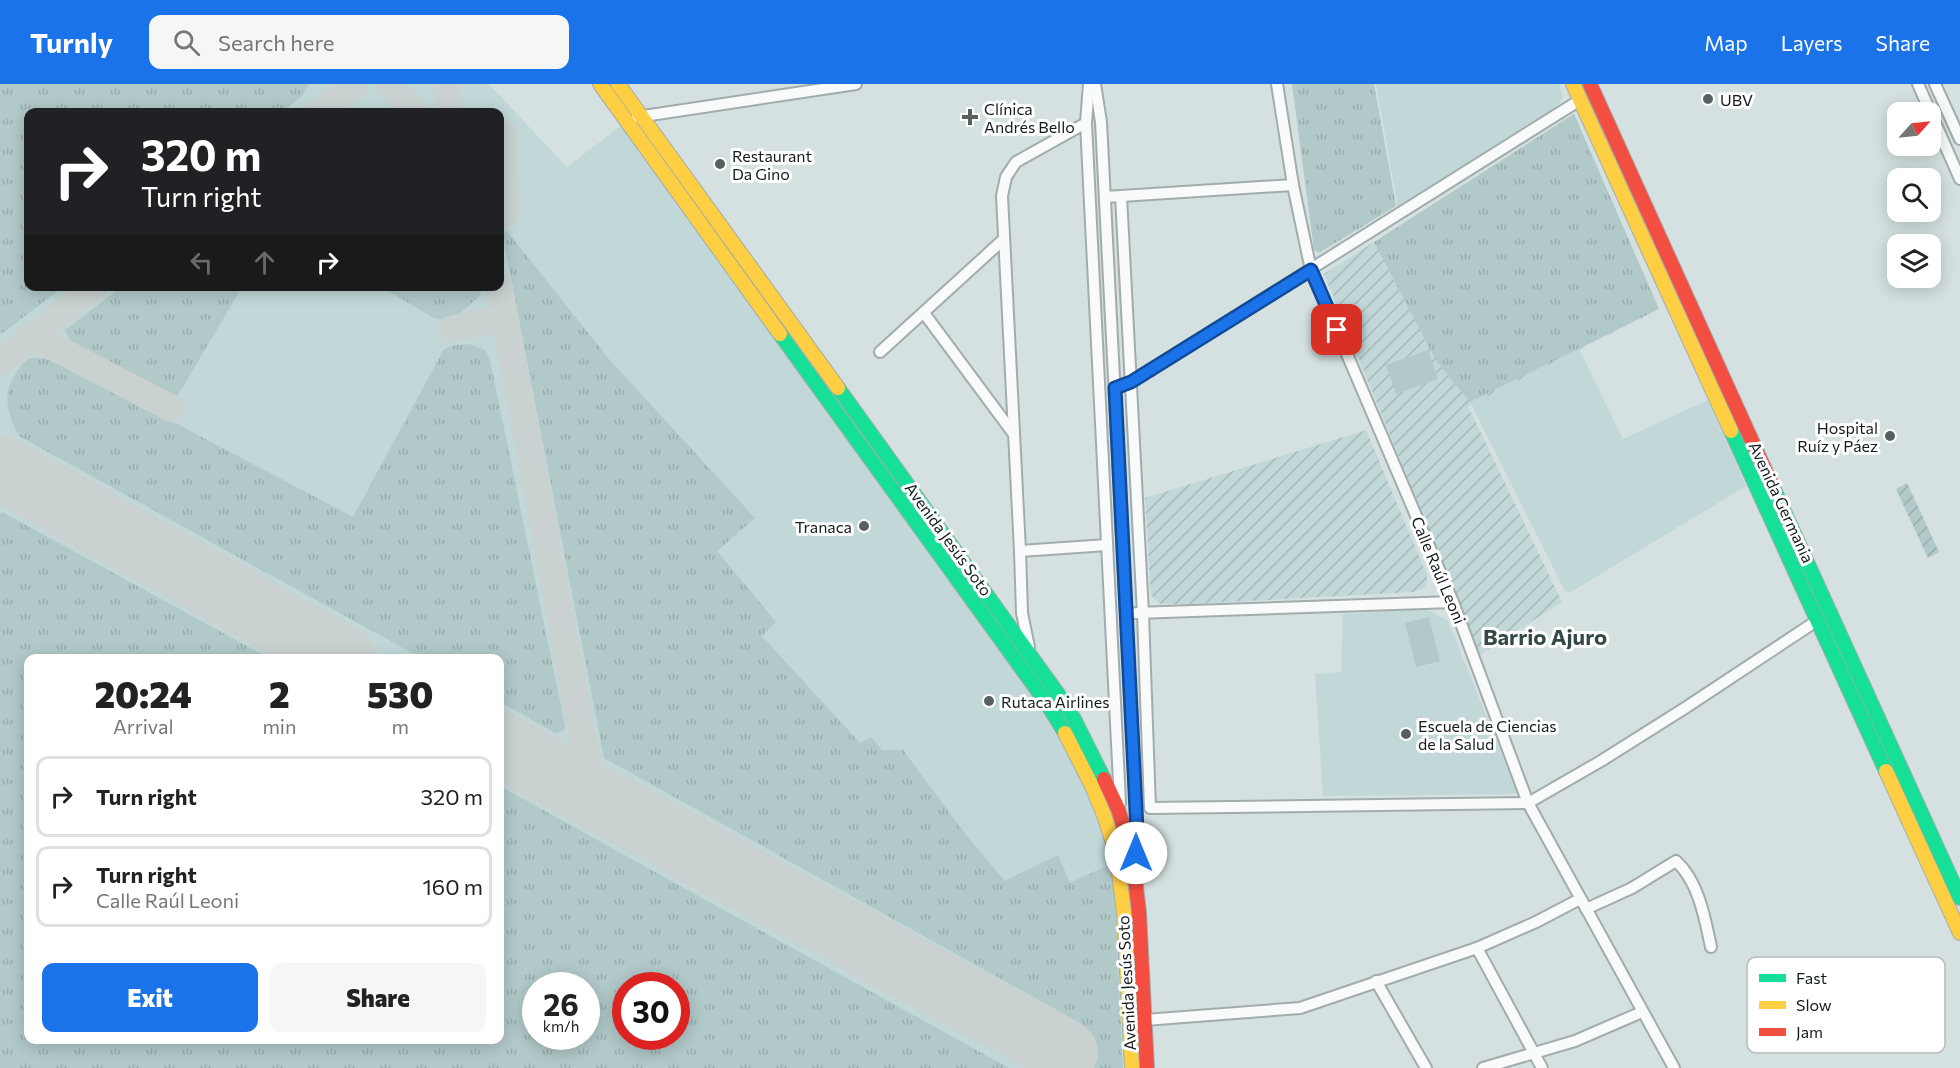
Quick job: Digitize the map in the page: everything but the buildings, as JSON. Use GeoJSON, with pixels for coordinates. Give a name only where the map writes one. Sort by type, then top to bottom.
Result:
{"type":"FeatureCollection","features":[{"type":"Feature","properties":{"kind":"main road","name":"Avenida Jesús Soto"},"geometry":{"type":"LineString","coordinates":[[600,84],[1062,727],[1087,775],[1104,815],[1117,856],[1124,913],[1132,1068]]}},
{"type":"Feature","properties":{"kind":"main road","name":"Avenida Jesús Soto"},"geometry":{"type":"LineString","coordinates":[[618,84],[1058,694],[1086,740],[1121,818],[1132,853],[1136,876],[1147,1068]]}},
{"type":"Feature","properties":{"kind":"main road","name":"Avenida Germania"},"geometry":{"type":"LineString","coordinates":[[1573,84],[1960,933]]}},
{"type":"Feature","properties":{"kind":"main road","name":"Avenida Germania"},"geometry":{"type":"LineString","coordinates":[[1590,84],[1957,882],[1960,898]]}},
{"type":"Feature","properties":{"kind":"street"},"geometry":{"type":"LineString","coordinates":[[626,119],[856,84]]}},
{"type":"Feature","properties":{"kind":"street"},"geometry":{"type":"LineString","coordinates":[[1089,84],[1086,123],[1121,818],[1121,842],[1117,856]]}},
{"type":"Feature","properties":{"kind":"street"},"geometry":{"type":"LineString","coordinates":[[1095,84],[1101,122],[1115,388],[1137,830],[1136,876]]}},
{"type":"Feature","properties":{"kind":"street","name":"Calle Raúl Leoni"},"geometry":{"type":"LineString","coordinates":[[1277,84],[1293,185],[1311,270],[1454,602],[1528,803],[1674,1068]]}},
{"type":"Feature","properties":{"kind":"street"},"geometry":{"type":"LineString","coordinates":[[1918,84],[1960,179]]}},
{"type":"Feature","properties":{"kind":"street"},"geometry":{"type":"LineString","coordinates":[[1935,84],[1956,118],[1960,139]]}},
{"type":"Feature","properties":{"kind":"street"},"geometry":{"type":"LineString","coordinates":[[1115,388],[1131,382],[1580,100]]}},
{"type":"Feature","properties":{"kind":"street"},"geometry":{"type":"LineString","coordinates":[[1031,657],[1022,613],[1002,196],[1006,177],[1016,162],[1086,123]]}},
{"type":"Feature","properties":{"kind":"street"},"geometry":{"type":"LineString","coordinates":[[1105,197],[1293,185]]}},
{"type":"Feature","properties":{"kind":"street"},"geometry":{"type":"LineString","coordinates":[[1121,195],[1143,614],[1150,808],[1528,803],[1601,761],[1685,708],[1818,620]]}},
{"type":"Feature","properties":{"kind":"street"},"geometry":{"type":"LineString","coordinates":[[880,352],[1004,239]]}},
{"type":"Feature","properties":{"kind":"street"},"geometry":{"type":"LineString","coordinates":[[924,313],[1014,434]]}},
{"type":"Feature","properties":{"kind":"street"},"geometry":{"type":"LineString","coordinates":[[1020,551],[1107,545]]}},
{"type":"Feature","properties":{"kind":"street"},"geometry":{"type":"LineString","coordinates":[[1126,611],[1143,614],[1454,602]]}},
{"type":"Feature","properties":{"kind":"street"},"geometry":{"type":"LineString","coordinates":[[1586,909],[1632,888],[1676,861],[1683,868],[1698,897],[1711,947]]}},
{"type":"Feature","properties":{"kind":"street"},"geometry":{"type":"LineString","coordinates":[[1145,1020],[1300,1008],[1477,948],[1536,922],[1580,899]]}},
{"type":"Feature","properties":{"kind":"street"},"geometry":{"type":"LineString","coordinates":[[1477,948],[1542,1068]]}},
{"type":"Feature","properties":{"kind":"street"},"geometry":{"type":"LineString","coordinates":[[1376,981],[1426,1068]]}},
{"type":"Feature","properties":{"kind":"street"},"geometry":{"type":"LineString","coordinates":[[1483,1068],[1575,1041],[1642,1012]]}},
{"type":"Feature","properties":{"kind":"shaded area"},"geometry":{"type":"Polygon","coordinates":[[[0,84],[489,84],[567,167],[622,125],[1034,697],[1085,785],[1112,863],[1123,1068],[0,1068],[0,84]]]}},
{"type":"Feature","properties":{"kind":"shaded area"},"geometry":{"type":"Polygon","coordinates":[[[1376,84],[1559,84],[1563,98],[1551,114],[1398,209],[1376,84]]]}},
{"type":"Feature","properties":{"kind":"shaded area"},"geometry":{"type":"Polygon","coordinates":[[[1574,114],[1659,309],[1468,406],[1562,602],[1480,655],[1324,274],[1574,114]]]}},
{"type":"Feature","properties":{"kind":"shaded area"},"geometry":{"type":"Polygon","coordinates":[[[1578,347],[1623,439],[1708,400],[1746,486],[1571,592],[1565,591],[1470,402],[1578,347]]]}},
{"type":"Feature","properties":{"kind":"shaded area"},"geometry":{"type":"Polygon","coordinates":[[[1366,430],[1427,575],[1427,587],[1413,592],[1192,604],[1160,604],[1151,595],[1145,498],[1366,430]]]}},
{"type":"Feature","properties":{"kind":"shaded area","name":"Escuela de Ciencias de la Salud"},"geometry":{"type":"Polygon","coordinates":[[[1427,609],[1448,621],[1518,794],[1323,796],[1315,674],[1341,672],[1343,614],[1427,609]]]}},
{"type":"Feature","properties":{"kind":"green space"},"geometry":{"type":"Polygon","coordinates":[[[0,84],[309,84],[303,95],[288,108],[24,108],[24,291],[58,291],[0,335],[0,84]]]}},
{"type":"Feature","properties":{"kind":"green space"},"geometry":{"type":"Polygon","coordinates":[[[1292,84],[1374,84],[1396,206],[1319,253],[1314,250],[1292,84]]]}},
{"type":"Feature","properties":{"kind":"green space"},"geometry":{"type":"Polygon","coordinates":[[[1574,114],[1659,309],[1470,402],[1437,362],[1374,242],[1574,114]]]}},
{"type":"Feature","properties":{"kind":"green space"},"geometry":{"type":"Polygon","coordinates":[[[507,231],[609,359],[755,518],[717,551],[776,622],[762,636],[860,743],[871,737],[882,750],[903,750],[967,836],[1005,881],[1058,855],[1070,883],[1112,863],[1123,1068],[1056,1068],[1080,1023],[604,758],[504,242],[504,232],[507,231]]]}},
{"type":"Feature","properties":{"kind":"green space"},"geometry":{"type":"Polygon","coordinates":[[[116,291],[240,291],[177,397],[74,348],[65,330],[116,291]]]}},
{"type":"Feature","properties":{"kind":"green space"},"geometry":{"type":"Polygon","coordinates":[[[388,291],[481,291],[481,294],[460,313],[448,318],[434,318],[388,291]]]}},
{"type":"Feature","properties":{"kind":"green space"},"geometry":{"type":"Polygon","coordinates":[[[469,344],[485,350],[490,360],[565,726],[560,732],[555,733],[504,704],[504,654],[414,654],[19,436],[8,405],[7,397],[11,382],[23,363],[33,358],[41,358],[62,363],[353,517],[444,349],[469,344]]]}},
{"type":"Feature","properties":{"kind":"green space"},"geometry":{"type":"Polygon","coordinates":[[[1428,350],[1438,379],[1396,394],[1386,365],[1428,350]]]}},
{"type":"Feature","properties":{"kind":"green space"},"geometry":{"type":"Polygon","coordinates":[[[1907,483],[1939,552],[1928,558],[1896,489],[1907,483]]]}},
{"type":"Feature","properties":{"kind":"green space"},"geometry":{"type":"Polygon","coordinates":[[[0,513],[6,514],[262,654],[24,654],[24,1044],[504,1044],[504,788],[1009,1068],[0,1068],[0,513]]]}},
{"type":"Feature","properties":{"kind":"green space"},"geometry":{"type":"Polygon","coordinates":[[[1429,617],[1440,661],[1416,667],[1405,623],[1429,617]]]}},
{"type":"Feature","properties":{"kind":"taxiway"},"geometry":{"type":"LineString","coordinates":[[324,108],[355,84]]}},
{"type":"Feature","properties":{"kind":"taxiway"},"geometry":{"type":"LineString","coordinates":[[389,84],[411,108]]}},
{"type":"Feature","properties":{"kind":"taxiway"},"geometry":{"type":"LineString","coordinates":[[447,84],[449,108]]}},
{"type":"Feature","properties":{"kind":"taxiway"},"geometry":{"type":"LineString","coordinates":[[504,160],[506,213],[504,214]]}},
{"type":"Feature","properties":{"kind":"taxiway"},"geometry":{"type":"LineString","coordinates":[[0,362],[90,291]]}},
{"type":"Feature","properties":{"kind":"taxiway"},"geometry":{"type":"LineString","coordinates":[[500,291],[589,769],[597,790],[619,808]]}},
{"type":"Feature","properties":{"kind":"taxiway"},"geometry":{"type":"LineString","coordinates":[[452,329],[505,317]]}},
{"type":"Feature","properties":{"kind":"taxiway"},"geometry":{"type":"LineString","coordinates":[[27,340],[44,342],[171,408]]}},
{"type":"Feature","properties":{"kind":"taxiway"},"geometry":{"type":"LineString","coordinates":[[539,767],[554,771],[568,770],[579,763],[585,749]]}},
{"type":"Feature","properties":{"kind":"runway"},"geometry":{"type":"LineString","coordinates":[[0,468],[336,654]]}},
{"type":"Feature","properties":{"kind":"runway"},"geometry":{"type":"LineString","coordinates":[[504,747],[1065,1053]]}},
{"type":"Feature","properties":{"kind":"traffic: fast"},"geometry":{"type":"LineString","coordinates":[[780,334],[1046,702],[1065,733]]}},
{"type":"Feature","properties":{"kind":"traffic: fast"},"geometry":{"type":"LineString","coordinates":[[838,388],[1058,694],[1074,719],[1104,779]]}},
{"type":"Feature","properties":{"kind":"traffic: fast"},"geometry":{"type":"LineString","coordinates":[[1731,431],[1886,771]]}},
{"type":"Feature","properties":{"kind":"traffic: fast"},"geometry":{"type":"LineString","coordinates":[[1771,483],[1960,898]]}},
{"type":"Feature","properties":{"kind":"traffic: slow"},"geometry":{"type":"LineString","coordinates":[[600,84],[780,334]]}},
{"type":"Feature","properties":{"kind":"traffic: slow"},"geometry":{"type":"LineString","coordinates":[[618,84],[838,388]]}},
{"type":"Feature","properties":{"kind":"traffic: slow"},"geometry":{"type":"LineString","coordinates":[[1573,84],[1731,431]]}},
{"type":"Feature","properties":{"kind":"traffic: slow"},"geometry":{"type":"LineString","coordinates":[[1065,733],[1092,786],[1117,856],[1124,913],[1132,1068]]}},
{"type":"Feature","properties":{"kind":"traffic: slow"},"geometry":{"type":"LineString","coordinates":[[1886,771],[1960,933]]}},
{"type":"Feature","properties":{"kind":"traffic: jam"},"geometry":{"type":"LineString","coordinates":[[1590,84],[1771,483]]}},
{"type":"Feature","properties":{"kind":"traffic: jam"},"geometry":{"type":"LineString","coordinates":[[1104,779],[1118,809],[1132,853],[1139,912],[1147,1068]]}},
{"type":"Feature","properties":{"kind":"place","name":"UBV"},"geometry":{"type":"Point","coordinates":[1708,99]}},
{"type":"Feature","properties":{"kind":"place","name":"Clínica Andrés Bello"},"geometry":{"type":"Point","coordinates":[970,117]}},
{"type":"Feature","properties":{"kind":"place","name":"Restaurant Da Gino"},"geometry":{"type":"Point","coordinates":[720,164]}},
{"type":"Feature","properties":{"kind":"place","name":"Hospital Ruíz y Páez"},"geometry":{"type":"Point","coordinates":[1890,436]}},
{"type":"Feature","properties":{"kind":"place","name":"Tranaca"},"geometry":{"type":"Point","coordinates":[864,526]}},
{"type":"Feature","properties":{"kind":"place","name":"Rutaca Airlines"},"geometry":{"type":"Point","coordinates":[989,701]}},
{"type":"Feature","properties":{"kind":"place","name":"Escuela de Ciencias de la Salud"},"geometry":{"type":"Point","coordinates":[1406,734]}},
{"type":"Feature","properties":{"kind":"district","name":"Barrio Ajuro"},"geometry":{"type":"Point","coordinates":[1545,636]}},
{"type":"Feature","properties":{"kind":"route"},"geometry":{"type":"LineString","coordinates":[[1136,853],[1137,830],[1115,388],[1131,382],[1311,270],[1337,330]]}}]}
